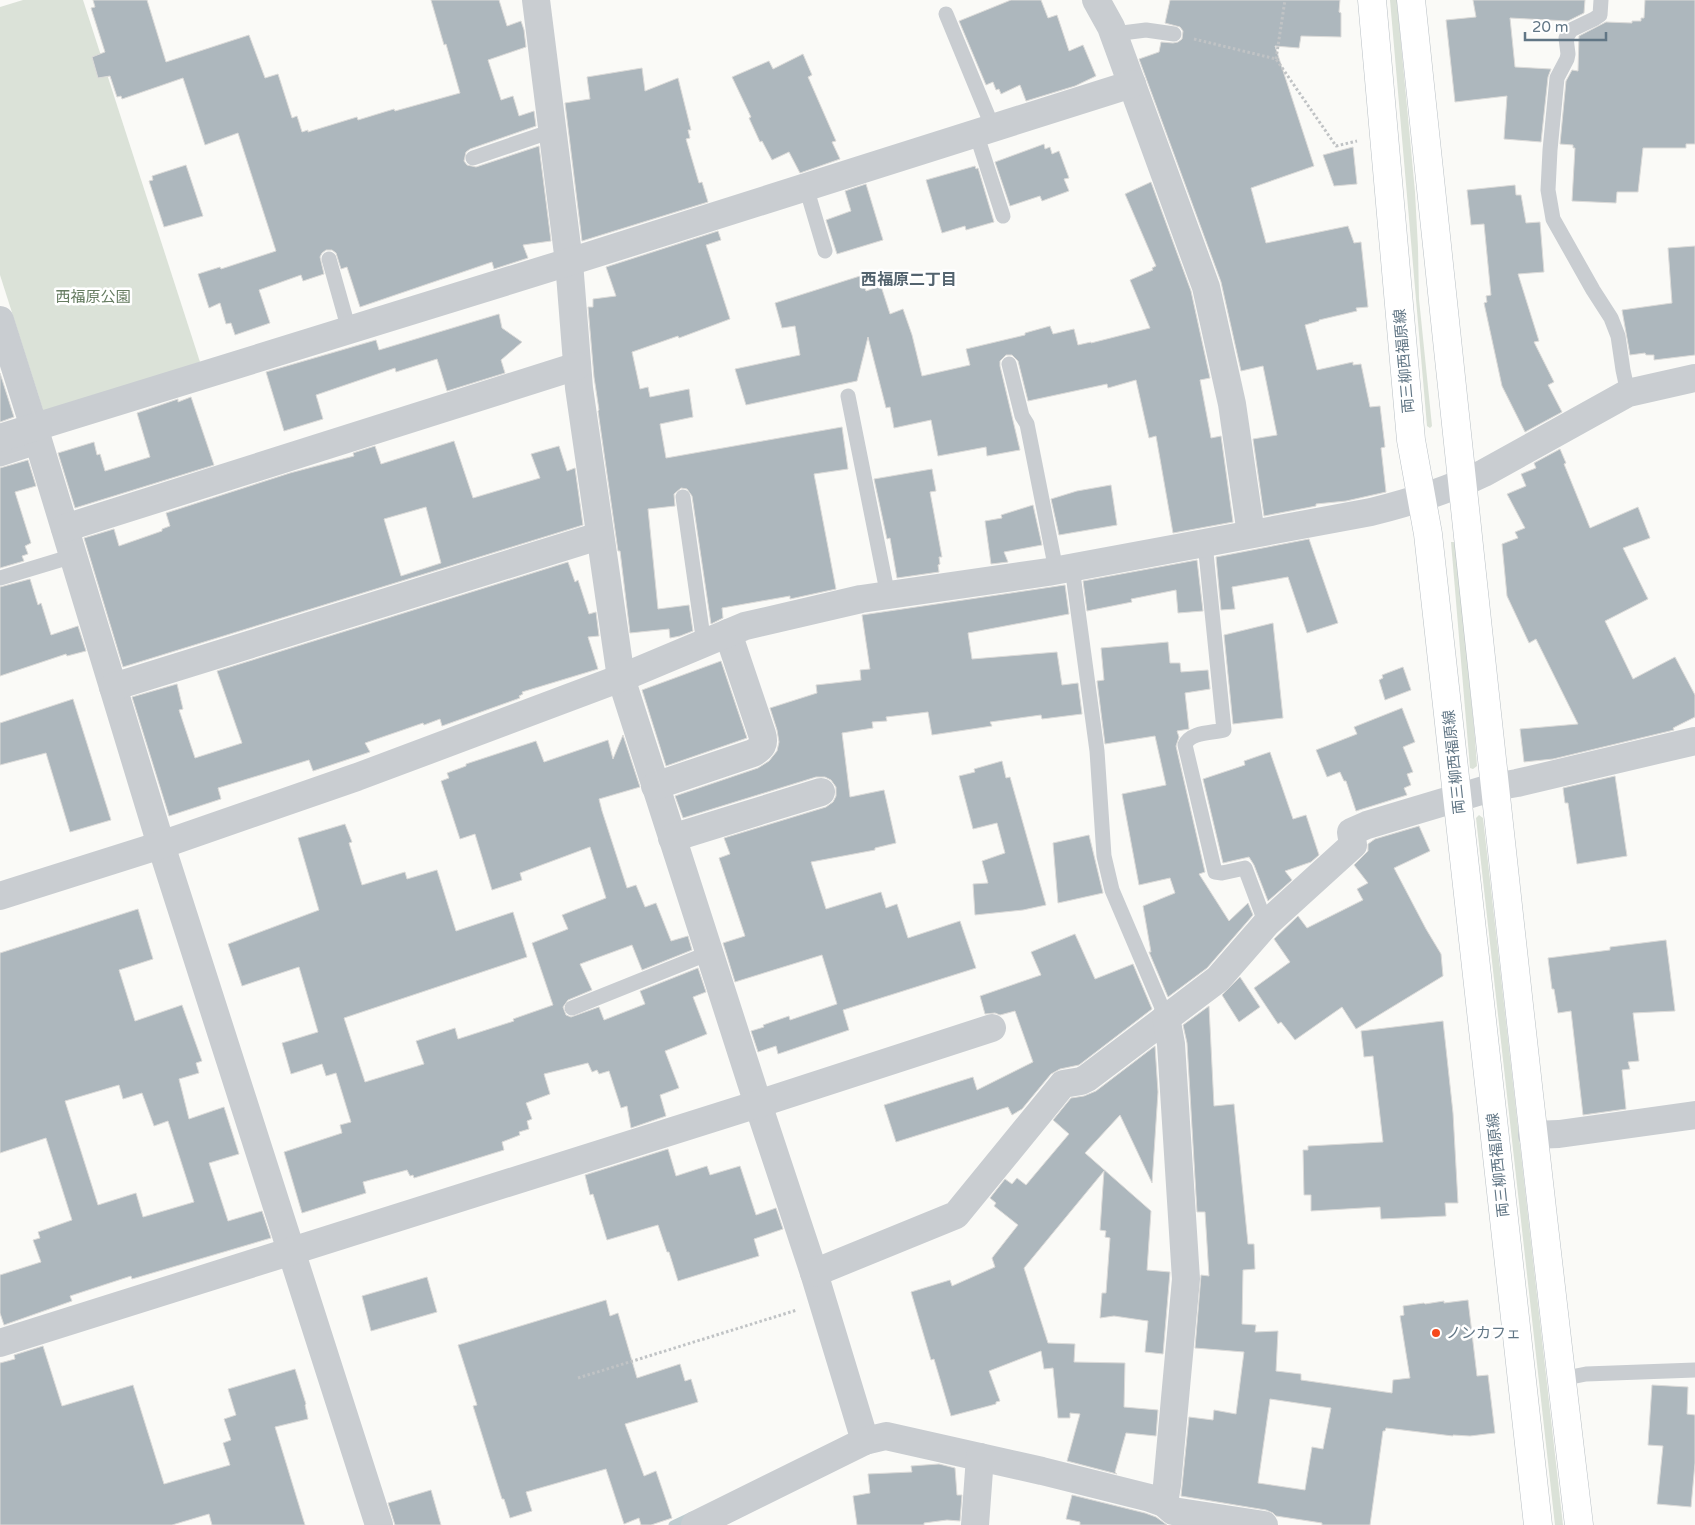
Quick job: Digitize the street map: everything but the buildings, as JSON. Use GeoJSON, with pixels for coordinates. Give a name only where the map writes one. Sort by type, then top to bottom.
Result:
{"type":"FeatureCollection","features":[{"type":"Feature","properties":{"kind":"main road","name":"両三柳西福原線"},"geometry":{"type":"LineString","coordinates":[[1372,0],[1411,440],[1423,499],[1459,797],[1538,1525]]}},
{"type":"Feature","properties":{"kind":"main road"},"geometry":{"type":"LineString","coordinates":[[1411,0],[1532,1135],[1579,1525]]}},
{"type":"Feature","properties":{"kind":"street"},"geometry":{"type":"LineString","coordinates":[[536,0],[569,262],[577,366],[599,536],[621,678],[814,1273],[865,1441]]}},
{"type":"Feature","properties":{"kind":"street"},"geometry":{"type":"LineString","coordinates":[[1096,0],[1114,34],[1206,287],[1232,404],[1251,534]]}},
{"type":"Feature","properties":{"kind":"street"},"geometry":{"type":"LineString","coordinates":[[0,438],[37,436],[349,330],[1132,84]]}},
{"type":"Feature","properties":{"kind":"street"},"geometry":{"type":"LineString","coordinates":[[0,320],[161,845],[379,1525]]}},
{"type":"Feature","properties":{"kind":"street"},"geometry":{"type":"LineString","coordinates":[[65,528],[577,366]]}},
{"type":"Feature","properties":{"kind":"street"},"geometry":{"type":"LineString","coordinates":[[0,896],[161,845],[357,777],[621,678],[745,626],[862,599],[1064,569],[1371,512],[1423,499],[1463,483],[1628,392],[1695,378]]}},
{"type":"Feature","properties":{"kind":"street"},"geometry":{"type":"LineString","coordinates":[[113,688],[599,536]]}},
{"type":"Feature","properties":{"kind":"street"},"geometry":{"type":"LineString","coordinates":[[655,786],[753,753],[763,746],[764,740],[728,633]]}},
{"type":"Feature","properties":{"kind":"street"},"geometry":{"type":"LineString","coordinates":[[814,1273],[956,1214],[1063,1084],[1087,1078],[1218,979],[1266,924],[1353,845],[1351,832],[1368,825],[1494,787],[1695,741]]}},
{"type":"Feature","properties":{"kind":"street"},"geometry":{"type":"LineString","coordinates":[[672,838],[821,792]]}},
{"type":"Feature","properties":{"kind":"street"},"geometry":{"type":"LineString","coordinates":[[1166,1018],[1171,1044],[1186,1279],[1167,1485],[1168,1513]]}},
{"type":"Feature","properties":{"kind":"street"},"geometry":{"type":"LineString","coordinates":[[0,1343],[758,1104],[992,1028]]}},
{"type":"Feature","properties":{"kind":"street"},"geometry":{"type":"LineString","coordinates":[[1532,1135],[1559,1134],[1695,1115]]}},
{"type":"Feature","properties":{"kind":"street"},"geometry":{"type":"LineString","coordinates":[[695,1525],[865,1441],[886,1436],[1141,1495],[1168,1513],[1264,1525]]}},
{"type":"Feature","properties":{"kind":"street"},"geometry":{"type":"LineString","coordinates":[[975,1525],[980,1457]]}},
{"type":"Feature","properties":{"kind":"lane"},"geometry":{"type":"LineString","coordinates":[[1601,0],[1600,15],[1571,30],[1566,38],[1567,59],[1557,78],[1548,190],[1553,219],[1592,290],[1611,318],[1618,336],[1622,370],[1628,392]]}},
{"type":"Feature","properties":{"kind":"lane"},"geometry":{"type":"LineString","coordinates":[[946,14],[984,131],[1004,216]]}},
{"type":"Feature","properties":{"kind":"lane"},"geometry":{"type":"LineString","coordinates":[[1114,34],[1146,30],[1174,34]]}},
{"type":"Feature","properties":{"kind":"lane"},"geometry":{"type":"LineString","coordinates":[[473,158],[552,132]]}},
{"type":"Feature","properties":{"kind":"lane"},"geometry":{"type":"LineString","coordinates":[[806,187],[825,251]]}},
{"type":"Feature","properties":{"kind":"lane"},"geometry":{"type":"LineString","coordinates":[[329,260],[349,330]]}},
{"type":"Feature","properties":{"kind":"lane"},"geometry":{"type":"LineString","coordinates":[[1009,364],[1022,416],[1027,424],[1064,569],[1097,751],[1104,856],[1112,890],[1166,1018]]}},
{"type":"Feature","properties":{"kind":"lane"},"geometry":{"type":"LineString","coordinates":[[848,396],[888,596]]}},
{"type":"Feature","properties":{"kind":"lane"},"geometry":{"type":"LineString","coordinates":[[0,459],[37,436]]}},
{"type":"Feature","properties":{"kind":"lane"},"geometry":{"type":"LineString","coordinates":[[683,496],[704,644]]}},
{"type":"Feature","properties":{"kind":"lane"},"geometry":{"type":"LineString","coordinates":[[1205,543],[1224,730],[1192,736],[1186,741],[1185,745],[1215,872],[1222,873],[1245,868],[1266,924]]}},
{"type":"Feature","properties":{"kind":"lane"},"geometry":{"type":"LineString","coordinates":[[0,578],[73,556]]}},
{"type":"Feature","properties":{"kind":"lane"},"geometry":{"type":"LineString","coordinates":[[572,1008],[709,953]]}},
{"type":"Feature","properties":{"kind":"lane"},"geometry":{"type":"LineString","coordinates":[[1562,1379],[1586,1374],[1695,1370]]}},
{"type":"Feature","properties":{"kind":"path"},"geometry":{"type":"LineString","coordinates":[[1276,59],[1285,0]]}},
{"type":"Feature","properties":{"kind":"path"},"geometry":{"type":"LineString","coordinates":[[1174,34],[1276,59],[1336,146],[1363,140]]}},
{"type":"Feature","properties":{"kind":"path"},"geometry":{"type":"LineString","coordinates":[[578,1378],[823,1302]]}},
{"type":"Feature","properties":{"kind":"green space","name":"西福原公園"},"geometry":{"type":"Polygon","coordinates":[[[23,0],[83,0],[200,362],[45,416],[0,275],[0,7],[23,0]]]}},
{"type":"Feature","properties":{"kind":"green space"},"geometry":{"type":"Polygon","coordinates":[[[1390,0],[1397,0],[1415,192],[1419,299],[1432,426],[1430,428],[1427,426],[1390,0]]]}},
{"type":"Feature","properties":{"kind":"green space"},"geometry":{"type":"Polygon","coordinates":[[[1451,542],[1456,544],[1475,738],[1477,766],[1473,769],[1470,768],[1451,542]]]}},
{"type":"Feature","properties":{"kind":"green space"},"geometry":{"type":"Polygon","coordinates":[[[1479,815],[1483,818],[1563,1525],[1555,1525],[1476,818],[1479,815]]]}},
{"type":"Feature","properties":{"kind":"waterway"},"geometry":{"type":"LineString","coordinates":[[673,1525],[692,1516]]}},
{"type":"Feature","properties":{"kind":"place","name":"ノンカフェ"},"geometry":{"type":"Point","coordinates":[1436,1333]}},
{"type":"Feature","properties":{"kind":"district","name":"西福原二丁目"},"geometry":{"type":"Point","coordinates":[909,280]}}]}
